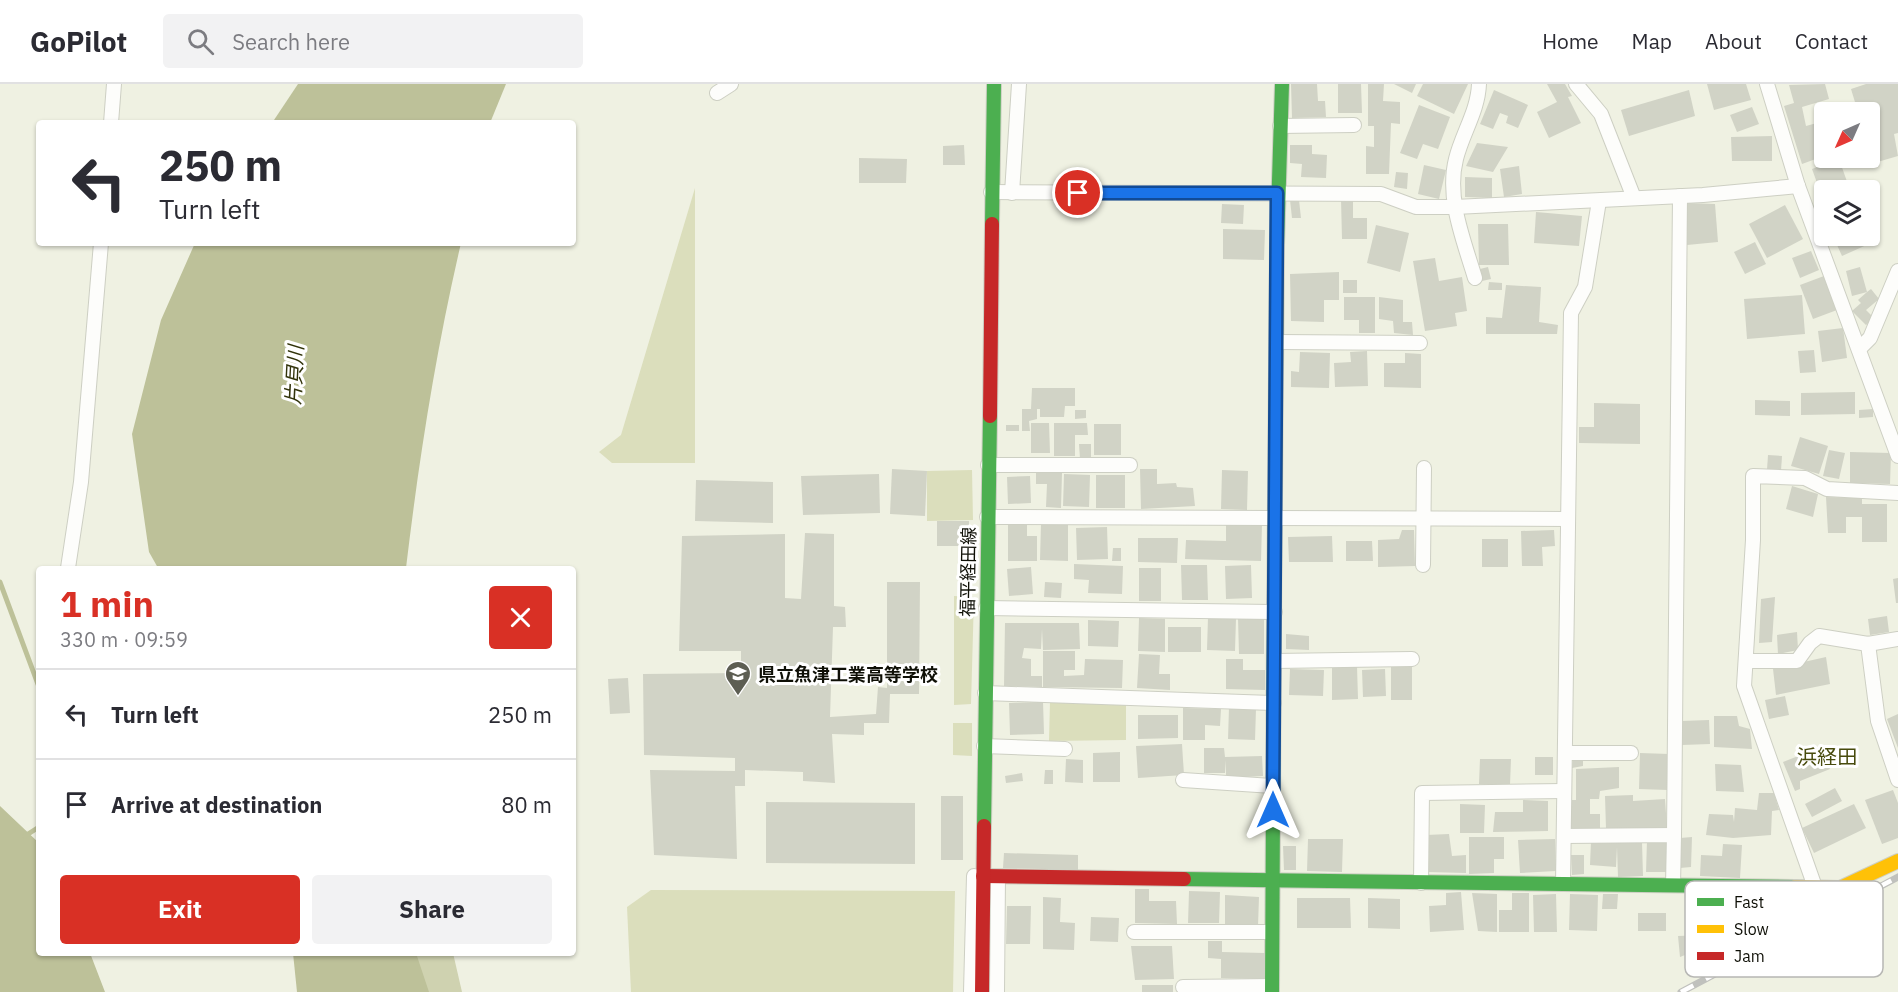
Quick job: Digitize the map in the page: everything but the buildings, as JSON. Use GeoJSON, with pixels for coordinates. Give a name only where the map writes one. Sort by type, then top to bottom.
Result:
{"type":"FeatureCollection","features":[{"type":"Feature","properties":{"kind":"street"},"geometry":{"type":"LineString","coordinates":[[111,120],[114,84]]}},
{"type":"Feature","properties":{"kind":"street"},"geometry":{"type":"LineString","coordinates":[[717,93],[731,84]]}},
{"type":"Feature","properties":{"kind":"street","name":"福平経田線"},"geometry":{"type":"LineString","coordinates":[[982,992],[979,876],[984,746],[994,84]]}},
{"type":"Feature","properties":{"kind":"street","name":"福平経田線"},"geometry":{"type":"LineString","coordinates":[[992,153],[1001,84]]}},
{"type":"Feature","properties":{"kind":"street"},"geometry":{"type":"LineString","coordinates":[[1012,193],[1019,84]]}},
{"type":"Feature","properties":{"kind":"street"},"geometry":{"type":"LineString","coordinates":[[1183,987],[1272,989],[1277,193],[1282,84]]}},
{"type":"Feature","properties":{"kind":"street"},"geometry":{"type":"LineString","coordinates":[[1475,278],[1455,207],[1455,163],[1460,143],[1472,118],[1479,84]]}},
{"type":"Feature","properties":{"kind":"street"},"geometry":{"type":"LineString","coordinates":[[1576,84],[1601,114],[1634,198]]}},
{"type":"Feature","properties":{"kind":"street"},"geometry":{"type":"LineString","coordinates":[[1767,84],[1798,186],[1898,456]]}},
{"type":"Feature","properties":{"kind":"street"},"geometry":{"type":"LineString","coordinates":[[1280,126],[1354,125]]}},
{"type":"Feature","properties":{"kind":"street"},"geometry":{"type":"LineString","coordinates":[[991,192],[1381,194],[1416,207],[1455,207],[1599,201],[1798,186]]}},
{"type":"Feature","properties":{"kind":"street"},"geometry":{"type":"LineString","coordinates":[[1673,885],[1680,196]]}},
{"type":"Feature","properties":{"kind":"street"},"geometry":{"type":"LineString","coordinates":[[1563,884],[1571,313],[1585,287],[1599,201]]}},
{"type":"Feature","properties":{"kind":"street"},"geometry":{"type":"LineString","coordinates":[[68,566],[81,482],[101,246]]}},
{"type":"Feature","properties":{"kind":"street"},"geometry":{"type":"LineString","coordinates":[[1859,349],[1870,338],[1898,271]]}},
{"type":"Feature","properties":{"kind":"street"},"geometry":{"type":"LineString","coordinates":[[1276,342],[1420,343]]}},
{"type":"Feature","properties":{"kind":"street"},"geometry":{"type":"LineString","coordinates":[[988,465],[1130,465]]}},
{"type":"Feature","properties":{"kind":"street"},"geometry":{"type":"LineString","coordinates":[[1423,565],[1424,468]]}},
{"type":"Feature","properties":{"kind":"street"},"geometry":{"type":"LineString","coordinates":[[1813,881],[1744,686],[1753,540],[1753,476],[1805,478],[1827,489],[1898,494]]}},
{"type":"Feature","properties":{"kind":"street"},"geometry":{"type":"LineString","coordinates":[[987,517],[1568,519]]}},
{"type":"Feature","properties":{"kind":"street"},"geometry":{"type":"LineString","coordinates":[[986,608],[1275,612]]}},
{"type":"Feature","properties":{"kind":"street"},"geometry":{"type":"LineString","coordinates":[[1746,661],[1797,661],[1810,643],[1819,636],[1832,636],[1868,644],[1898,639]]}},
{"type":"Feature","properties":{"kind":"street"},"geometry":{"type":"LineString","coordinates":[[1868,644],[1878,721],[1898,780]]}},
{"type":"Feature","properties":{"kind":"street"},"geometry":{"type":"LineString","coordinates":[[1275,661],[1412,659]]}},
{"type":"Feature","properties":{"kind":"street"},"geometry":{"type":"LineString","coordinates":[[985,693],[1274,703]]}},
{"type":"Feature","properties":{"kind":"street"},"geometry":{"type":"LineString","coordinates":[[984,746],[1065,749]]}},
{"type":"Feature","properties":{"kind":"street"},"geometry":{"type":"LineString","coordinates":[[1565,753],[1631,753]]}},
{"type":"Feature","properties":{"kind":"street"},"geometry":{"type":"LineString","coordinates":[[1183,780],[1274,786]]}},
{"type":"Feature","properties":{"kind":"street"},"geometry":{"type":"LineString","coordinates":[[1420,883],[1422,793],[1564,791]]}},
{"type":"Feature","properties":{"kind":"street"},"geometry":{"type":"LineString","coordinates":[[1564,836],[1674,835]]}},
{"type":"Feature","properties":{"kind":"street"},"geometry":{"type":"LineString","coordinates":[[1855,881],[1898,861]]}},
{"type":"Feature","properties":{"kind":"street"},"geometry":{"type":"LineString","coordinates":[[971,992],[979,876],[1273,882],[1685,885]]}},
{"type":"Feature","properties":{"kind":"street"},"geometry":{"type":"LineString","coordinates":[[997,992],[998,877]]}},
{"type":"Feature","properties":{"kind":"street"},"geometry":{"type":"LineString","coordinates":[[1134,932],[1272,932]]}},
{"type":"Feature","properties":{"kind":"shaded area"},"geometry":{"type":"Polygon","coordinates":[[[695,188],[695,463],[612,463],[599,452],[621,435],[695,188]]]}},
{"type":"Feature","properties":{"kind":"shaded area"},"geometry":{"type":"Polygon","coordinates":[[[972,470],[973,520],[927,521],[927,471],[972,470]]]}},
{"type":"Feature","properties":{"kind":"shaded area"},"geometry":{"type":"Polygon","coordinates":[[[954,596],[974,597],[971,704],[954,705],[954,596]]]}},
{"type":"Feature","properties":{"kind":"shaded area"},"geometry":{"type":"Polygon","coordinates":[[[1050,702],[1126,702],[1126,740],[1049,741],[1050,702]]]}},
{"type":"Feature","properties":{"kind":"shaded area"},"geometry":{"type":"Polygon","coordinates":[[[953,723],[972,723],[972,756],[953,755],[953,723]]]}},
{"type":"Feature","properties":{"kind":"shaded area"},"geometry":{"type":"Polygon","coordinates":[[[651,890],[955,891],[953,992],[631,992],[627,907],[651,890]]]}},
{"type":"Feature","properties":{"kind":"shaded area"},"geometry":{"type":"Polygon","coordinates":[[[321,956],[454,956],[462,992],[346,992],[321,956]]]}},
{"type":"Feature","properties":{"kind":"water"},"geometry":{"type":"Polygon","coordinates":[[[298,84],[506,84],[491,120],[274,120],[298,84]]]}},
{"type":"Feature","properties":{"kind":"water","name":"片貝川"},"geometry":{"type":"Polygon","coordinates":[[[194,246],[460,246],[429,405],[406,566],[157,566],[149,552],[132,434],[161,320],[194,246]]]}},
{"type":"Feature","properties":{"kind":"water"},"geometry":{"type":"Polygon","coordinates":[[[0,806],[36,840],[36,956],[91,956],[105,992],[0,992],[0,806]]]}},
{"type":"Feature","properties":{"kind":"water"},"geometry":{"type":"Polygon","coordinates":[[[293,956],[417,956],[429,992],[297,992],[293,956]]]}},
{"type":"Feature","properties":{"kind":"waterway"},"geometry":{"type":"LineString","coordinates":[[0,582],[36,679]]}},
{"type":"Feature","properties":{"kind":"waterway"},"geometry":{"type":"LineString","coordinates":[[25,836],[36,829]]}},
{"type":"Feature","properties":{"kind":"railway"},"geometry":{"type":"LineString","coordinates":[[1883,885],[1898,877]]}},
{"type":"Feature","properties":{"kind":"railway"},"geometry":{"type":"LineString","coordinates":[[1681,992],[1709,977]]}},
{"type":"Feature","properties":{"kind":"traffic: fast"},"geometry":{"type":"LineString","coordinates":[[992,224],[994,84]]}},
{"type":"Feature","properties":{"kind":"traffic: fast"},"geometry":{"type":"LineString","coordinates":[[1277,245],[1282,84]]}},
{"type":"Feature","properties":{"kind":"traffic: fast"},"geometry":{"type":"LineString","coordinates":[[984,826],[990,416]]}},
{"type":"Feature","properties":{"kind":"traffic: fast"},"geometry":{"type":"LineString","coordinates":[[1272,992],[1274,623]]}},
{"type":"Feature","properties":{"kind":"traffic: fast"},"geometry":{"type":"LineString","coordinates":[[1184,879],[1685,886]]}},
{"type":"Feature","properties":{"kind":"traffic: slow"},"geometry":{"type":"LineString","coordinates":[[1274,623],[1277,245]]}},
{"type":"Feature","properties":{"kind":"traffic: slow"},"geometry":{"type":"LineString","coordinates":[[1855,881],[1898,861]]}},
{"type":"Feature","properties":{"kind":"traffic: jam"},"geometry":{"type":"LineString","coordinates":[[990,416],[992,224]]}},
{"type":"Feature","properties":{"kind":"traffic: jam"},"geometry":{"type":"LineString","coordinates":[[982,992],[984,826]]}},
{"type":"Feature","properties":{"kind":"traffic: jam"},"geometry":{"type":"LineString","coordinates":[[983,876],[1184,879]]}},
{"type":"Feature","properties":{"kind":"place","name":"県立魚津工業高等学校"},"geometry":{"type":"Point","coordinates":[738,697]}},
{"type":"Feature","properties":{"kind":"district","name":"浜経田"},"geometry":{"type":"Point","coordinates":[1827,756]}},
{"type":"Feature","properties":{"kind":"route"},"geometry":{"type":"LineString","coordinates":[[1078,193],[1277,193],[1273,810]]}}]}
